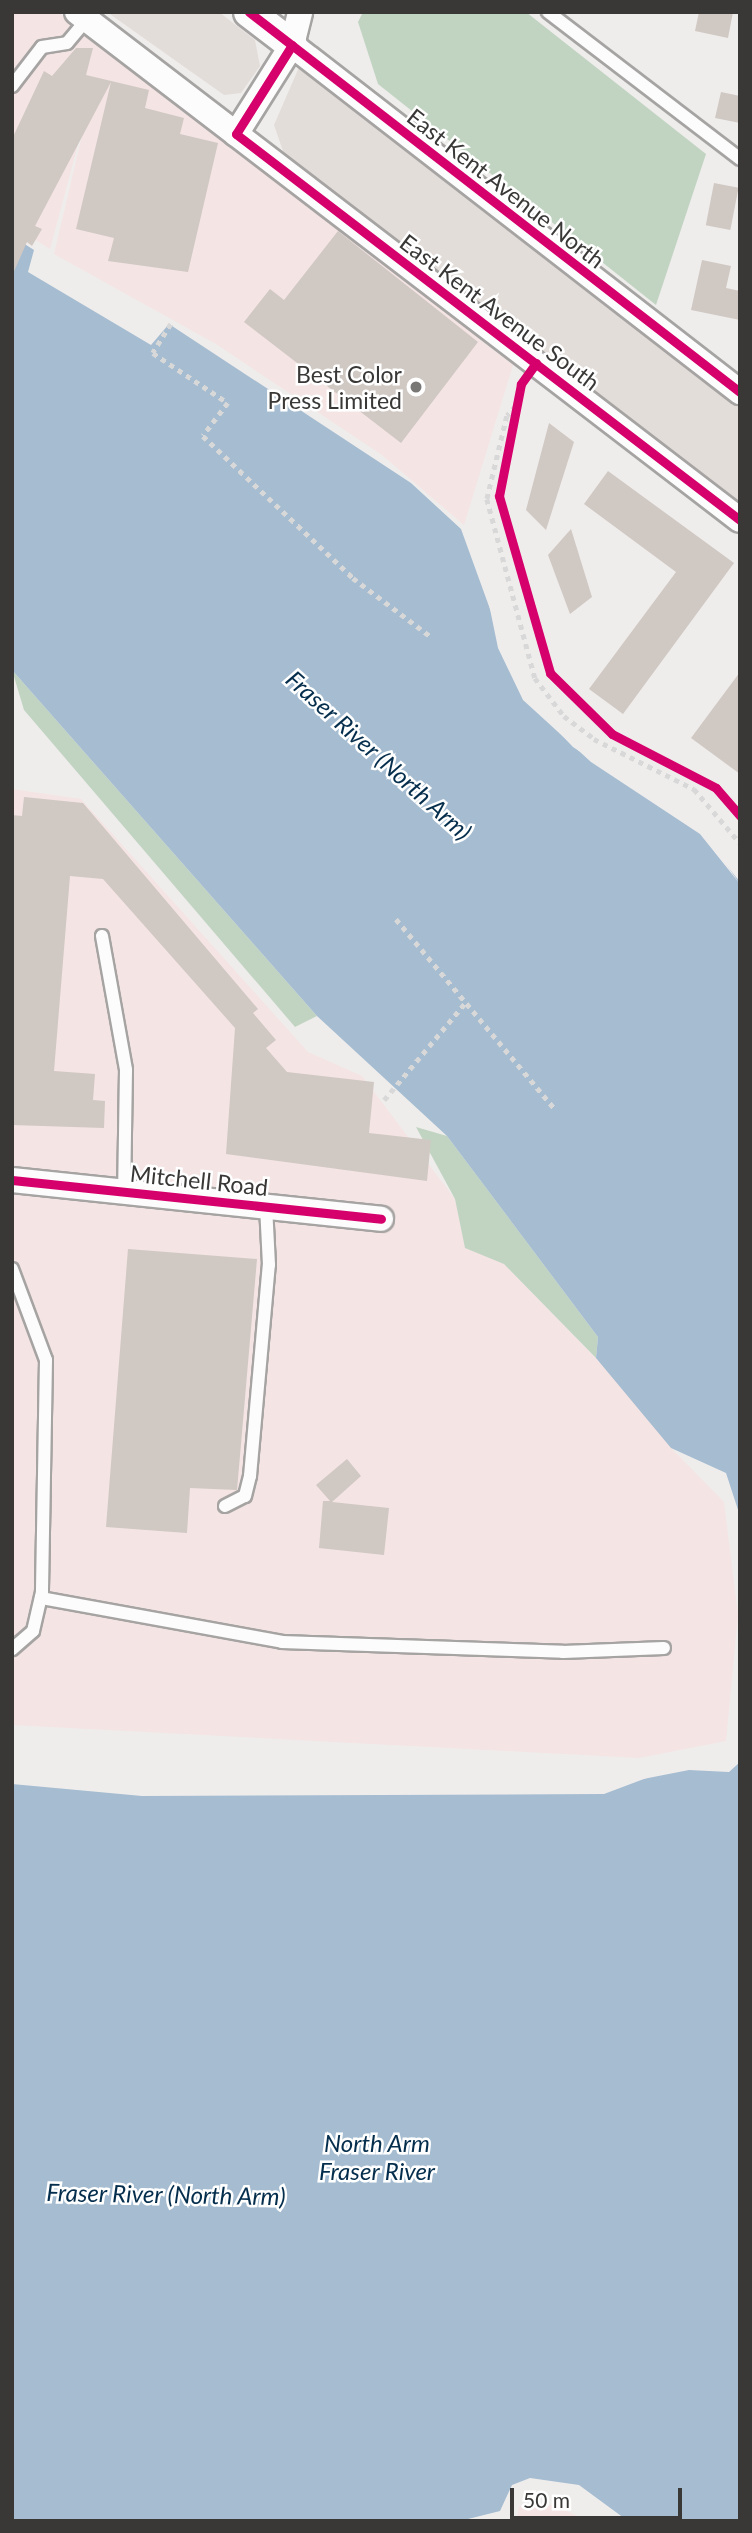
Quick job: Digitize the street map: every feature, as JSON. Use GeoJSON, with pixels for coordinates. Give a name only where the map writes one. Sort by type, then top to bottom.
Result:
{"type":"FeatureCollection","features":[{"type":"Feature","properties":{"kind":"street","name":"East Kent Avenue North"},"geometry":{"type":"LineString","coordinates":[[249,12],[740,392]]}},
{"type":"Feature","properties":{"kind":"street"},"geometry":{"type":"LineString","coordinates":[[236,134],[292,45],[300,12]]}},
{"type":"Feature","properties":{"kind":"street","name":"East Kent Avenue South"},"geometry":{"type":"LineString","coordinates":[[82,16],[740,520]]}},
{"type":"Feature","properties":{"kind":"street","name":"Mitchell Road"},"geometry":{"type":"LineString","coordinates":[[12,1180],[381,1219]]}},
{"type":"Feature","properties":{"kind":"lane"},"geometry":{"type":"LineString","coordinates":[[548,12],[740,159]]}},
{"type":"Feature","properties":{"kind":"lane"},"geometry":{"type":"LineString","coordinates":[[12,86],[41,47],[67,43],[82,16]]}},
{"type":"Feature","properties":{"kind":"lane"},"geometry":{"type":"LineString","coordinates":[[102,936],[126,1070],[124,1191]]}},
{"type":"Feature","properties":{"kind":"lane"},"geometry":{"type":"LineString","coordinates":[[225,1506],[245,1496],[250,1476],[269,1265],[266,1206]]}},
{"type":"Feature","properties":{"kind":"lane"},"geometry":{"type":"LineString","coordinates":[[12,1269],[46,1360],[41,1598],[33,1631],[12,1649]]}},
{"type":"Feature","properties":{"kind":"lane"},"geometry":{"type":"LineString","coordinates":[[41,1598],[282,1642],[563,1652],[664,1648]]}},
{"type":"Feature","properties":{"kind":"path"},"geometry":{"type":"LineString","coordinates":[[171,324],[153,353],[228,402],[203,436],[353,578],[430,636]]}},
{"type":"Feature","properties":{"kind":"path"},"geometry":{"type":"LineString","coordinates":[[536,363],[516,406],[508,416],[487,499],[535,678],[564,716],[594,739],[694,789],[740,843]]}},
{"type":"Feature","properties":{"kind":"path"},"geometry":{"type":"LineString","coordinates":[[516,406],[499,496],[521,572]]}},
{"type":"Feature","properties":{"kind":"path"},"geometry":{"type":"LineString","coordinates":[[527,595],[545,663]]}},
{"type":"Feature","properties":{"kind":"path"},"geometry":{"type":"LineString","coordinates":[[612,734],[633,743]]}},
{"type":"Feature","properties":{"kind":"path"},"geometry":{"type":"LineString","coordinates":[[696,775],[706,781]]}},
{"type":"Feature","properties":{"kind":"path"},"geometry":{"type":"LineString","coordinates":[[396,919],[555,1109]]}},
{"type":"Feature","properties":{"kind":"path"},"geometry":{"type":"LineString","coordinates":[[383,1100],[466,1002]]}},
{"type":"Feature","properties":{"kind":"shaded area"},"geometry":{"type":"Polygon","coordinates":[[[12,12],[58,12],[513,365],[464,525],[382,455],[216,344],[54,254],[93,89],[50,249],[12,225],[12,12]]]}},
{"type":"Feature","properties":{"kind":"shaded area"},"geometry":{"type":"Polygon","coordinates":[[[107,12],[219,12],[255,40],[260,66],[241,93],[224,95],[107,12]]]}},
{"type":"Feature","properties":{"kind":"shaded area"},"geometry":{"type":"Polygon","coordinates":[[[300,65],[740,408],[740,502],[284,154],[274,125],[300,65]]]}},
{"type":"Feature","properties":{"kind":"shaded area"},"geometry":{"type":"Polygon","coordinates":[[[12,789],[81,799],[308,1052],[362,1076],[455,1199],[465,1247],[504,1264],[627,1390],[671,1448],[724,1502],[738,1615],[726,1741],[639,1758],[12,1725],[12,789]]]}},
{"type":"Feature","properties":{"kind":"shaded area"},"geometry":{"type":"Polygon","coordinates":[[[555,2505],[587,2521],[460,2521],[519,2506],[555,2505]]]}},
{"type":"Feature","properties":{"kind":"green space"},"geometry":{"type":"Polygon","coordinates":[[[363,12],[526,12],[706,154],[656,305],[378,84],[358,22],[363,12]]]}},
{"type":"Feature","properties":{"kind":"green space"},"geometry":{"type":"Polygon","coordinates":[[[12,670],[317,1016],[295,1027],[24,710],[12,670]]]}},
{"type":"Feature","properties":{"kind":"green space"},"geometry":{"type":"Polygon","coordinates":[[[416,1127],[447,1136],[598,1337],[596,1358],[504,1264],[465,1248],[455,1199],[416,1127]]]}},
{"type":"Feature","properties":{"kind":"water","name":"Fraser River (North Arm)"},"geometry":{"type":"Polygon","coordinates":[[[12,236],[34,250],[28,272],[151,345],[169,324],[411,483],[461,529],[520,692],[573,747],[698,830],[740,882],[740,1516],[726,1473],[671,1448],[596,1358],[598,1337],[447,1136],[317,1016],[12,670],[12,236]]]}},
{"type":"Feature","properties":{"kind":"water","name":"North Arm Fraser River"},"geometry":{"type":"Polygon","coordinates":[[[740,1737],[740,2521],[604,2521],[564,2496],[518,2500],[512,2521],[12,2521],[12,1784],[142,1796],[604,1794],[689,1762],[725,1757],[740,1737]]]}},
{"type":"Feature","properties":{"kind":"pier"},"geometry":{"type":"Polygon","coordinates":[[[484,580],[523,690],[575,744],[700,827],[740,884],[700,834],[591,762],[523,700],[498,648],[484,580]]]}},
{"type":"Feature","properties":{"kind":"pier"},"geometry":{"type":"Polygon","coordinates":[[[740,1733],[740,1762],[729,1772],[689,1770],[633,1781],[688,1759],[723,1754],[740,1733]]]}},
{"type":"Feature","properties":{"kind":"pier"},"geometry":{"type":"Polygon","coordinates":[[[530,2478],[579,2485],[628,2521],[598,2521],[563,2499],[541,2499],[520,2503],[516,2521],[460,2521],[500,2511],[512,2485],[530,2478]]]}},
{"type":"Feature","properties":{"kind":"building"},"geometry":{"type":"Polygon","coordinates":[[[699,12],[733,12],[728,38],[695,31],[699,12]]]}},
{"type":"Feature","properties":{"kind":"building"},"geometry":{"type":"Polygon","coordinates":[[[76,48],[93,48],[86,75],[149,90],[145,108],[184,118],[180,134],[218,143],[188,272],[108,261],[114,238],[76,229],[111,82],[35,226],[42,229],[32,246],[27,242],[12,276],[12,139],[44,71],[52,76],[76,48]]]}},
{"type":"Feature","properties":{"kind":"building"},"geometry":{"type":"Polygon","coordinates":[[[721,92],[740,96],[740,123],[715,118],[721,92]]]}},
{"type":"Feature","properties":{"kind":"building"},"geometry":{"type":"Polygon","coordinates":[[[714,183],[739,188],[730,230],[706,225],[714,183]]]}},
{"type":"Feature","properties":{"kind":"building"},"geometry":{"type":"Polygon","coordinates":[[[338,231],[478,342],[401,443],[244,322],[270,289],[284,300],[338,231]]]}},
{"type":"Feature","properties":{"kind":"building"},"geometry":{"type":"Polygon","coordinates":[[[702,260],[731,266],[726,288],[740,291],[740,320],[691,310],[702,260]]]}},
{"type":"Feature","properties":{"kind":"building"},"geometry":{"type":"Polygon","coordinates":[[[549,423],[574,442],[546,530],[526,510],[549,423]]]}},
{"type":"Feature","properties":{"kind":"building"},"geometry":{"type":"Polygon","coordinates":[[[608,471],[734,563],[623,714],[589,689],[676,572],[584,504],[608,471]]]}},
{"type":"Feature","properties":{"kind":"building"},"geometry":{"type":"Polygon","coordinates":[[[571,529],[592,597],[570,614],[548,555],[571,529]]]}},
{"type":"Feature","properties":{"kind":"building"},"geometry":{"type":"Polygon","coordinates":[[[740,672],[740,774],[691,738],[740,672]]]}},
{"type":"Feature","properties":{"kind":"building"},"geometry":{"type":"Polygon","coordinates":[[[24,797],[83,803],[258,1009],[253,1013],[276,1040],[266,1048],[287,1072],[374,1082],[369,1133],[431,1140],[427,1181],[226,1154],[235,1028],[103,879],[70,876],[54,1071],[95,1074],[93,1100],[105,1101],[104,1128],[12,1125],[12,815],[22,816],[24,797]]]}},
{"type":"Feature","properties":{"kind":"building"},"geometry":{"type":"Polygon","coordinates":[[[128,1249],[257,1259],[237,1490],[190,1488],[187,1533],[106,1527],[128,1249]]]}},
{"type":"Feature","properties":{"kind":"building"},"geometry":{"type":"Polygon","coordinates":[[[347,1459],[361,1476],[332,1502],[389,1508],[384,1555],[319,1548],[323,1501],[330,1501],[316,1485],[347,1459]]]}},
{"type":"Feature","properties":{"kind":"cycle path"},"geometry":{"type":"LineString","coordinates":[[249,12],[740,392]]}},
{"type":"Feature","properties":{"kind":"cycle path"},"geometry":{"type":"LineString","coordinates":[[292,45],[236,134],[740,520]]}},
{"type":"Feature","properties":{"kind":"cycle path"},"geometry":{"type":"LineString","coordinates":[[536,363],[521,384],[499,496],[550,673],[612,734],[716,788],[740,816]]}},
{"type":"Feature","properties":{"kind":"cycle path"},"geometry":{"type":"LineString","coordinates":[[12,1180],[381,1219]]}},
{"type":"Feature","properties":{"kind":"place","name":"Best Color Press Limited"},"geometry":{"type":"Point","coordinates":[416,387]}}]}
